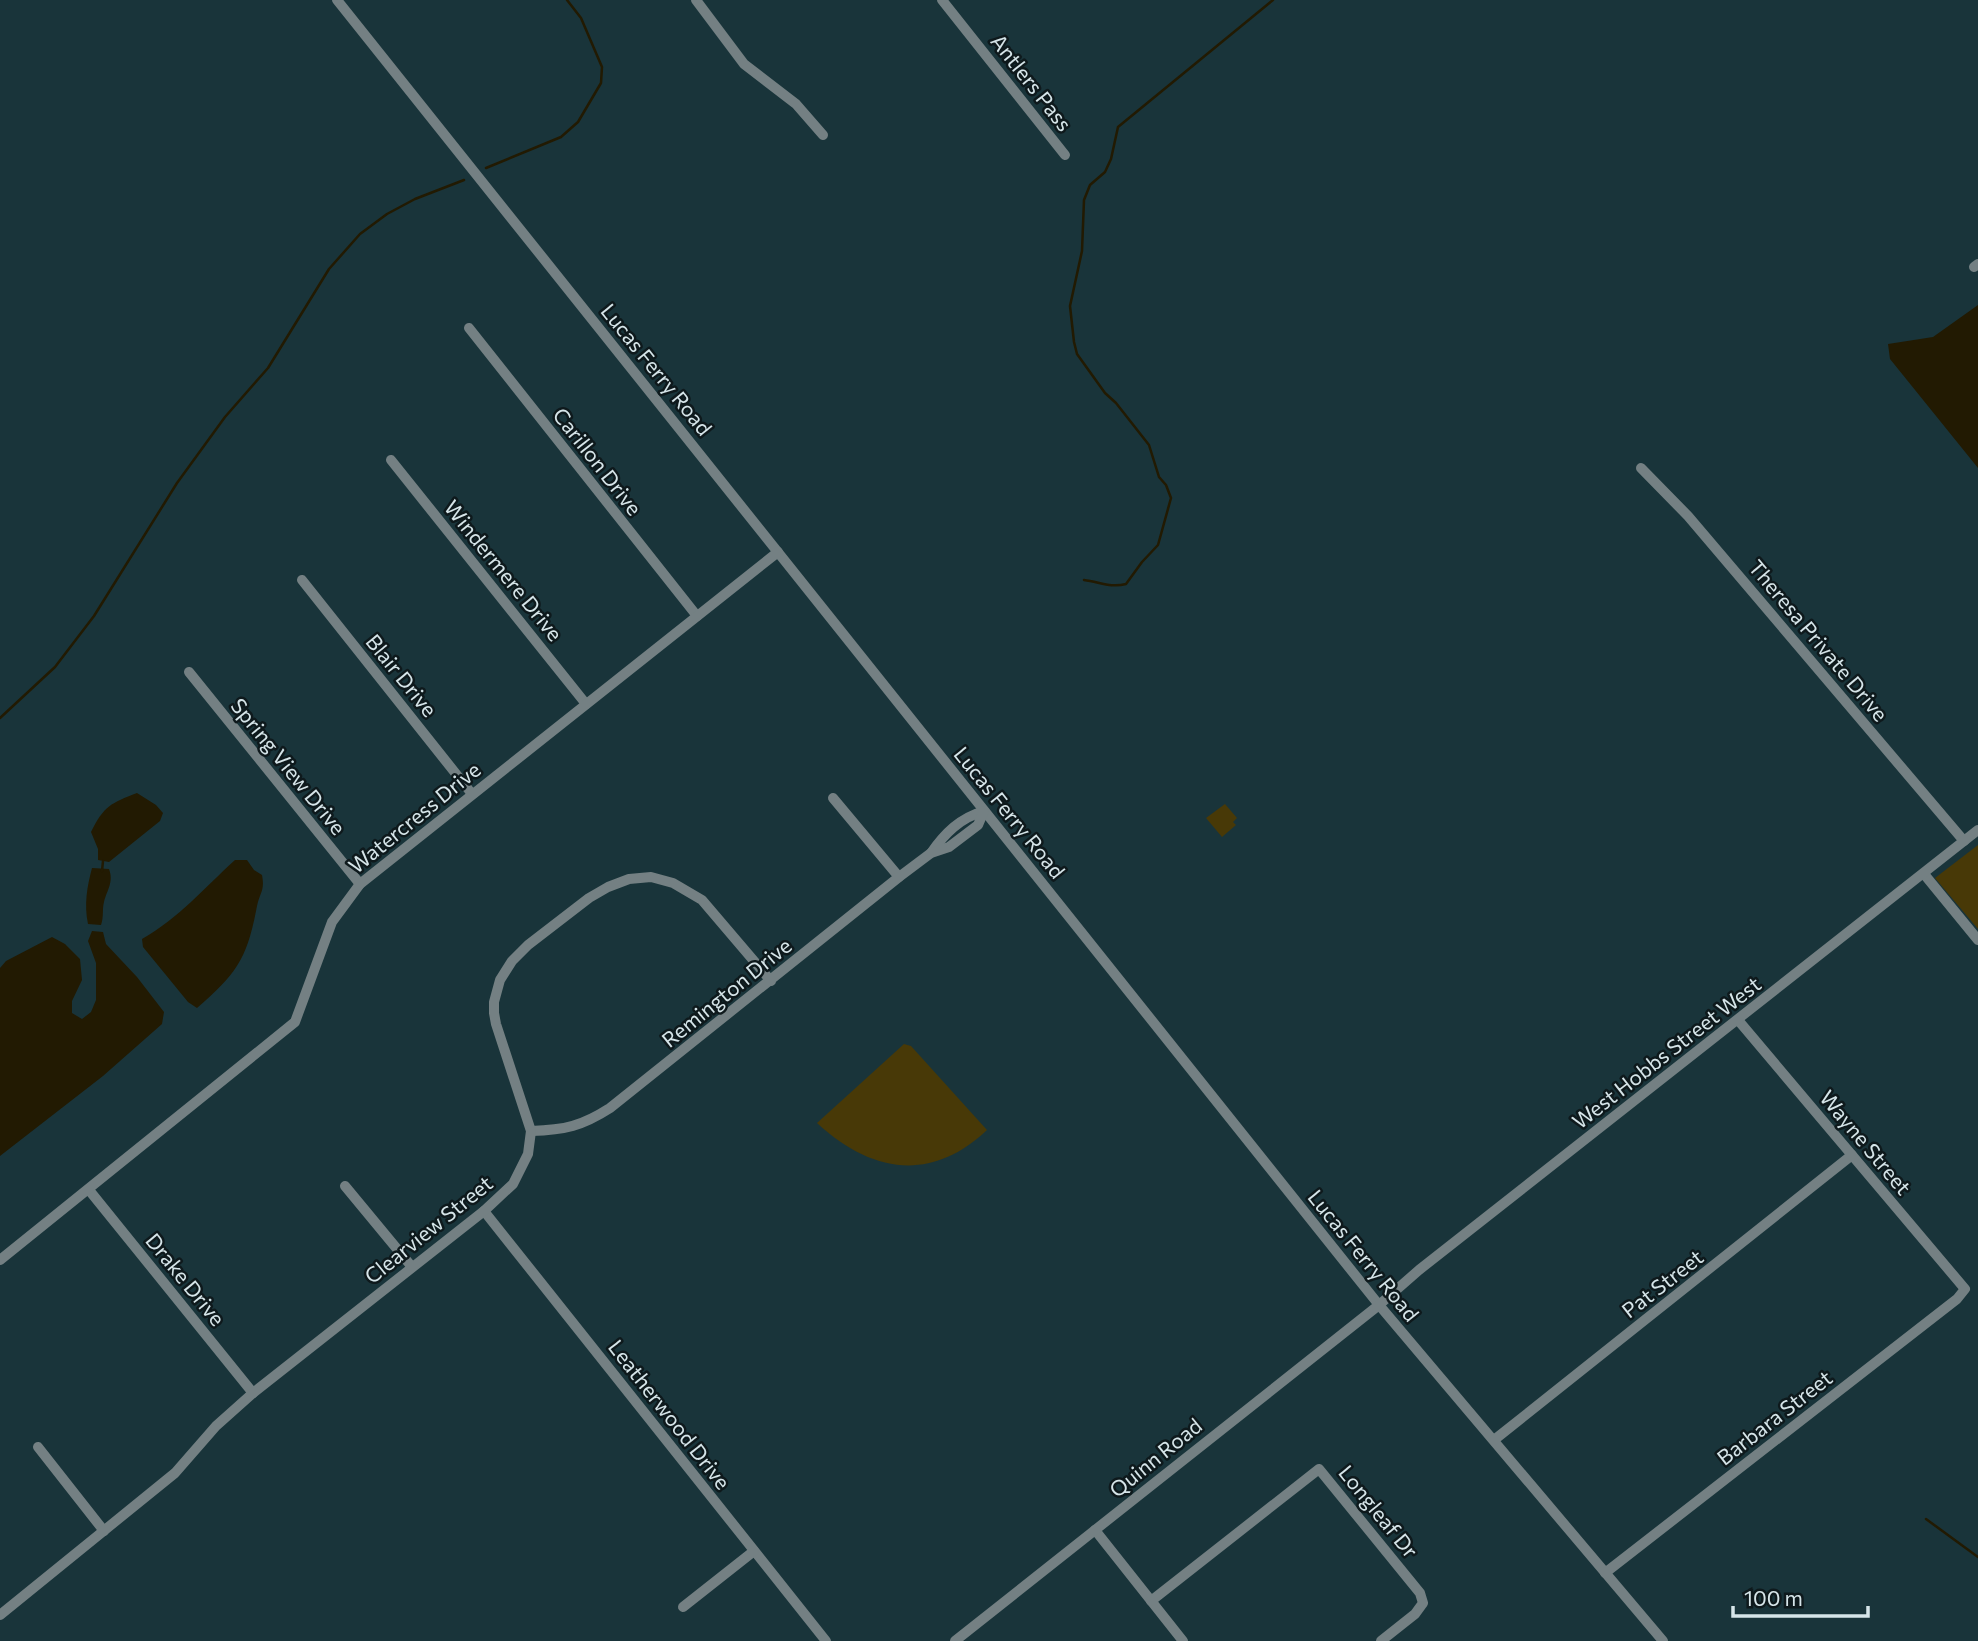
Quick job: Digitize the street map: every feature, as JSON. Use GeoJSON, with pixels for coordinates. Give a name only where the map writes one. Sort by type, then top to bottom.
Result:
{"type":"FeatureCollection","features":[{"type":"Feature","properties":{"kind":"street","name":"Lucas Ferry Road"},"geometry":{"type":"LineString","coordinates":[[337,0],[1379,1305],[1663,1641]]}},
{"type":"Feature","properties":{"kind":"street"},"geometry":{"type":"LineString","coordinates":[[696,0],[744,64],[796,104],[823,135]]}},
{"type":"Feature","properties":{"kind":"street","name":"Antlers Pass"},"geometry":{"type":"LineString","coordinates":[[942,0],[1065,155]]}},
{"type":"Feature","properties":{"kind":"street","name":"Carillon Drive"},"geometry":{"type":"LineString","coordinates":[[469,328],[697,617]]}},
{"type":"Feature","properties":{"kind":"street","name":"Windermere Drive"},"geometry":{"type":"LineString","coordinates":[[391,460],[586,704]]}},
{"type":"Feature","properties":{"kind":"street","name":"Theresa Private Drive"},"geometry":{"type":"LineString","coordinates":[[1641,468],[1688,516],[1964,841]]}},
{"type":"Feature","properties":{"kind":"street","name":"Watercress Drive"},"geometry":{"type":"LineString","coordinates":[[0,1260],[295,1022],[332,922],[360,884],[778,552]]}},
{"type":"Feature","properties":{"kind":"street","name":"Blair Drive"},"geometry":{"type":"LineString","coordinates":[[302,580],[472,794]]}},
{"type":"Feature","properties":{"kind":"street","name":"Spring View Drive"},"geometry":{"type":"LineString","coordinates":[[189,672],[360,884]]}},
{"type":"Feature","properties":{"kind":"street"},"geometry":{"type":"LineString","coordinates":[[833,798],[899,877]]}},
{"type":"Feature","properties":{"kind":"street","name":"Remington Drive"},"geometry":{"type":"LineString","coordinates":[[531,1130],[570,1128],[601,1114],[931,853],[942,837],[958,823],[984,811]]}},
{"type":"Feature","properties":{"kind":"street","name":"West Hobbs Street West"},"geometry":{"type":"LineString","coordinates":[[1379,1305],[1419,1270],[1978,830]]}},
{"type":"Feature","properties":{"kind":"street"},"geometry":{"type":"LineString","coordinates":[[1924,874],[1978,940]]}},
{"type":"Feature","properties":{"kind":"street"},"geometry":{"type":"LineString","coordinates":[[531,1130],[496,1024],[496,990],[512,961],[528,945],[589,898],[629,879],[651,877],[673,883],[702,900],[771,981]]}},
{"type":"Feature","properties":{"kind":"street","name":"Wayne Street"},"geometry":{"type":"LineString","coordinates":[[1738,1020],[1965,1289]]}},
{"type":"Feature","properties":{"kind":"street","name":"Clearview Street"},"geometry":{"type":"LineString","coordinates":[[0,1615],[175,1473],[216,1426],[253,1393],[484,1211],[513,1184],[528,1154],[531,1130]]}},
{"type":"Feature","properties":{"kind":"street","name":"Pat Street"},"geometry":{"type":"LineString","coordinates":[[1494,1440],[1852,1156]]}},
{"type":"Feature","properties":{"kind":"street"},"geometry":{"type":"LineString","coordinates":[[345,1186],[412,1267]]}},
{"type":"Feature","properties":{"kind":"street","name":"Drake Drive"},"geometry":{"type":"LineString","coordinates":[[89,1190],[253,1393]]}},
{"type":"Feature","properties":{"kind":"street","name":"Leatherwood Drive"},"geometry":{"type":"LineString","coordinates":[[484,1211],[826,1641]]}},
{"type":"Feature","properties":{"kind":"street","name":"Barbara Street"},"geometry":{"type":"LineString","coordinates":[[1605,1573],[1957,1299],[1965,1289]]}},
{"type":"Feature","properties":{"kind":"street","name":"Quinn Road"},"geometry":{"type":"LineString","coordinates":[[955,1641],[1379,1305]]}},
{"type":"Feature","properties":{"kind":"street"},"geometry":{"type":"LineString","coordinates":[[38,1447],[104,1531]]}},
{"type":"Feature","properties":{"kind":"street","name":"Longleaf Dr"},"geometry":{"type":"LineString","coordinates":[[1151,1601],[1319,1469],[1420,1593],[1423,1602],[1415,1614],[1381,1641]]}},
{"type":"Feature","properties":{"kind":"street"},"geometry":{"type":"LineString","coordinates":[[1095,1530],[1183,1641]]}},
{"type":"Feature","properties":{"kind":"street"},"geometry":{"type":"LineString","coordinates":[[683,1607],[754,1551]]}},
{"type":"Feature","properties":{"kind":"shaded area"},"geometry":{"type":"Polygon","coordinates":[[[1978,305],[1978,468],[1890,359],[1888,344],[1933,337],[1978,305]]]}},
{"type":"Feature","properties":{"kind":"shaded area"},"geometry":{"type":"Polygon","coordinates":[[[137,793],[163,813],[160,821],[109,862],[98,860],[98,849],[91,832],[96,823],[109,806],[137,793]]]}},
{"type":"Feature","properties":{"kind":"shaded area"},"geometry":{"type":"Polygon","coordinates":[[[1225,804],[1237,818],[1233,822],[1236,825],[1222,837],[1206,818],[1225,804]]]}},
{"type":"Feature","properties":{"kind":"shaded area"},"geometry":{"type":"Polygon","coordinates":[[[1978,845],[1978,929],[1935,878],[1978,845]]]}},
{"type":"Feature","properties":{"kind":"shaded area"},"geometry":{"type":"Polygon","coordinates":[[[235,860],[247,860],[254,870],[262,875],[262,891],[249,939],[238,964],[222,985],[197,1008],[188,1002],[143,947],[142,939],[180,912],[235,860]]]}},
{"type":"Feature","properties":{"kind":"shaded area"},"geometry":{"type":"Polygon","coordinates":[[[92,868],[109,869],[110,874],[101,925],[88,924],[87,896],[92,868]]]}},
{"type":"Feature","properties":{"kind":"shaded area"},"geometry":{"type":"Polygon","coordinates":[[[92,931],[103,932],[106,944],[137,977],[164,1012],[162,1024],[103,1076],[0,1156],[0,968],[6,961],[52,937],[65,944],[80,959],[82,980],[72,1001],[72,1013],[82,1019],[91,1012],[96,1000],[96,963],[88,941],[92,931]]]}},
{"type":"Feature","properties":{"kind":"shaded area"},"geometry":{"type":"Polygon","coordinates":[[[904,1044],[911,1046],[987,1130],[966,1147],[944,1158],[923,1164],[901,1165],[858,1153],[817,1123],[904,1044]]]}},
{"type":"Feature","properties":{"kind":"waterway"},"geometry":{"type":"LineString","coordinates":[[486,168],[561,137],[578,122],[601,83],[602,67],[581,18],[567,0]]}},
{"type":"Feature","properties":{"kind":"waterway"},"geometry":{"type":"LineString","coordinates":[[1084,580],[1110,585],[1126,584],[1158,545],[1171,498],[1166,485],[1159,477],[1149,445],[1105,393],[1077,354],[1070,306],[1082,251],[1084,200],[1090,185],[1105,172],[1111,159],[1118,127],[1273,0]]}},
{"type":"Feature","properties":{"kind":"waterway"},"geometry":{"type":"LineString","coordinates":[[0,718],[55,667],[94,616],[177,483],[225,417],[268,368],[329,269],[360,234],[387,214],[415,199],[464,180]]}},
{"type":"Feature","properties":{"kind":"waterway"},"geometry":{"type":"LineString","coordinates":[[102,871],[103,861]]}},
{"type":"Feature","properties":{"kind":"waterway"},"geometry":{"type":"LineString","coordinates":[[1926,1519],[1978,1557]]}}]}
